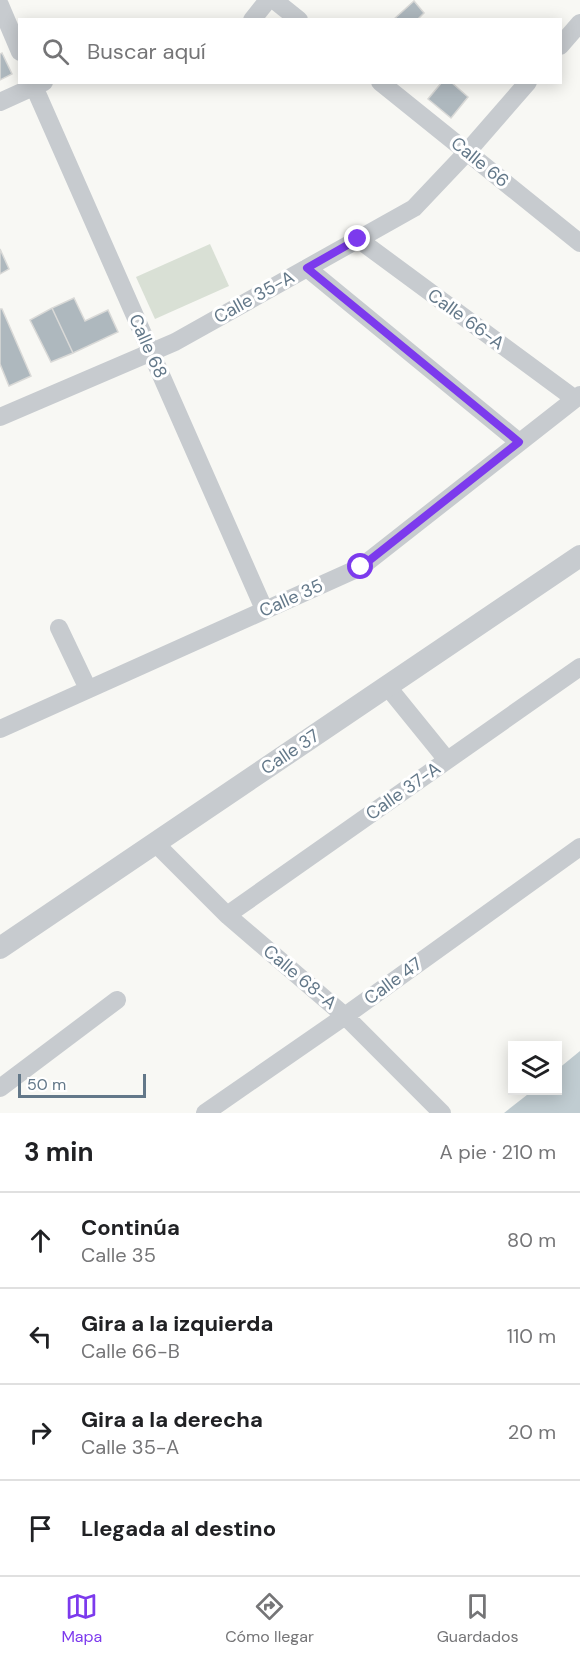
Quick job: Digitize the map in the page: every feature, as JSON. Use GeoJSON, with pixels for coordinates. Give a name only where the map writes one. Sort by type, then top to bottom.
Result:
{"type":"FeatureCollection","features":[{"type":"Feature","properties":{"kind":"street"},"geometry":{"type":"LineString","coordinates":[[254,18],[268,0]]}},
{"type":"Feature","properties":{"kind":"street"},"geometry":{"type":"LineString","coordinates":[[274,0],[296,18]]}},
{"type":"Feature","properties":{"kind":"street"},"geometry":{"type":"LineString","coordinates":[[0,5],[18,47]]}},
{"type":"Feature","properties":{"kind":"street"},"geometry":{"type":"LineString","coordinates":[[562,45],[580,24]]}},
{"type":"Feature","properties":{"kind":"street"},"geometry":{"type":"LineString","coordinates":[[0,102],[37,84]]}},
{"type":"Feature","properties":{"kind":"street","name":"Calle 68"},"geometry":{"type":"LineString","coordinates":[[37,84],[264,609]]}},
{"type":"Feature","properties":{"kind":"street","name":"Calle 66"},"geometry":{"type":"LineString","coordinates":[[383,84],[580,243]]}},
{"type":"Feature","properties":{"kind":"street","name":"Calle 35-A"},"geometry":{"type":"LineString","coordinates":[[0,417],[175,342],[414,208],[526,84]]}},
{"type":"Feature","properties":{"kind":"street","name":"Calle 66-A"},"geometry":{"type":"LineString","coordinates":[[358,239],[577,397]]}},
{"type":"Feature","properties":{"kind":"street"},"geometry":{"type":"LineString","coordinates":[[307,268],[519,442]]}},
{"type":"Feature","properties":{"kind":"street","name":"Calle 35"},"geometry":{"type":"LineString","coordinates":[[2,722],[88,689],[361,567],[577,397]]}},
{"type":"Feature","properties":{"kind":"street","name":"Calle 37"},"geometry":{"type":"LineString","coordinates":[[0,948],[580,556]]}},
{"type":"Feature","properties":{"kind":"street"},"geometry":{"type":"LineString","coordinates":[[59,628],[88,689]]}},
{"type":"Feature","properties":{"kind":"street","name":"Calle 37-A"},"geometry":{"type":"LineString","coordinates":[[227,915],[580,667]]}},
{"type":"Feature","properties":{"kind":"street"},"geometry":{"type":"LineString","coordinates":[[387,686],[447,760]]}},
{"type":"Feature","properties":{"kind":"street","name":"Calle 68-A"},"geometry":{"type":"LineString","coordinates":[[155,843],[227,915],[345,1016],[442,1113]]}},
{"type":"Feature","properties":{"kind":"street","name":"Calle 47"},"geometry":{"type":"LineString","coordinates":[[205,1113],[345,1016],[580,847]]}},
{"type":"Feature","properties":{"kind":"street"},"geometry":{"type":"LineString","coordinates":[[0,1088],[117,1000]]}},
{"type":"Feature","properties":{"kind":"shaded area"},"geometry":{"type":"Polygon","coordinates":[[[210,244],[229,286],[155,319],[136,277],[210,244]]]}},
{"type":"Feature","properties":{"kind":"shaded area"},"geometry":{"type":"Polygon","coordinates":[[[580,1051],[580,1113],[504,1113],[527,1095],[562,1095],[562,1066],[580,1051]]]}},
{"type":"Feature","properties":{"kind":"building"},"geometry":{"type":"Polygon","coordinates":[[[414,1],[424,13],[419,18],[395,18],[414,1]]]}},
{"type":"Feature","properties":{"kind":"building"},"geometry":{"type":"Polygon","coordinates":[[[2,53],[12,74],[0,80],[0,54],[2,53]]]}},
{"type":"Feature","properties":{"kind":"building"},"geometry":{"type":"Polygon","coordinates":[[[440,84],[453,84],[468,97],[451,118],[428,99],[440,84]]]}},
{"type":"Feature","properties":{"kind":"building"},"geometry":{"type":"Polygon","coordinates":[[[0,249],[9,269],[0,274],[0,249]]]}},
{"type":"Feature","properties":{"kind":"building"},"geometry":{"type":"Polygon","coordinates":[[[74,298],[85,321],[108,310],[118,332],[73,353],[52,308],[74,298]]]}},
{"type":"Feature","properties":{"kind":"building"},"geometry":{"type":"Polygon","coordinates":[[[52,308],[73,353],[51,362],[30,320],[52,308]]]}},
{"type":"Feature","properties":{"kind":"building"},"geometry":{"type":"Polygon","coordinates":[[[0,309],[2,309],[31,376],[9,386],[0,364],[0,309]]]}},
{"type":"Feature","properties":{"kind":"route"},"geometry":{"type":"LineString","coordinates":[[358,239],[307,268],[519,442],[361,567]]}}]}
